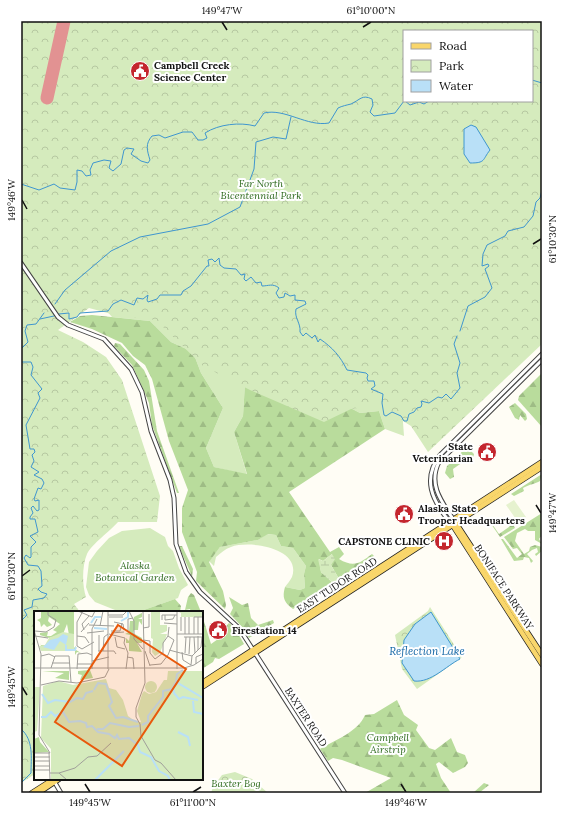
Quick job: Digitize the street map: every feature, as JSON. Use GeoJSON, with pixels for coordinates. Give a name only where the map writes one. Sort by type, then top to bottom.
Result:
{"type":"FeatureCollection","features":[{"type":"Feature","properties":{"kind":"main road","name":"EAST TUDOR ROAD"},"geometry":{"type":"LineString","coordinates":[[203,686],[542,462]]}},
{"type":"Feature","properties":{"kind":"main road","name":"EAST TUDOR ROAD"},"geometry":{"type":"LineString","coordinates":[[453,522],[542,467]]}},
{"type":"Feature","properties":{"kind":"main road","name":"BONIFACE PARKWAY"},"geometry":{"type":"LineString","coordinates":[[453,522],[542,655]]}},
{"type":"Feature","properties":{"kind":"main road","name":"BONIFACE PARKWAY"},"geometry":{"type":"LineString","coordinates":[[453,522],[542,664]]}},
{"type":"Feature","properties":{"kind":"main road","name":"EAST TUDOR ROAD"},"geometry":{"type":"LineString","coordinates":[[203,682],[254,652]]}},
{"type":"Feature","properties":{"kind":"main road"},"geometry":{"type":"LineString","coordinates":[[32,793],[54,780]]}},
{"type":"Feature","properties":{"kind":"main road"},"geometry":{"type":"LineString","coordinates":[[38,793],[54,780]]}},
{"type":"Feature","properties":{"kind":"street","name":"BAXTER ROAD"},"geometry":{"type":"LineString","coordinates":[[21,263],[58,317],[68,325],[104,339],[131,369],[142,392],[151,431],[170,480],[174,498],[176,544],[183,565],[195,585],[236,625],[345,793]]}},
{"type":"Feature","properties":{"kind":"street"},"geometry":{"type":"LineString","coordinates":[[453,522],[431,490],[430,481],[432,466],[440,455],[542,354]]}},
{"type":"Feature","properties":{"kind":"street"},"geometry":{"type":"LineString","coordinates":[[453,522],[436,490],[434,476],[436,468],[444,457],[542,360]]}},
{"type":"Feature","properties":{"kind":"street"},"geometry":{"type":"LineString","coordinates":[[54,780],[61,793]]}},
{"type":"Feature","properties":{"kind":"green space","name":"Far North Bicentennial Park"},"geometry":{"type":"Polygon","coordinates":[[[21,21],[542,21],[542,344],[428,452],[411,426],[377,405],[351,409],[324,422],[250,390],[203,366],[156,320],[115,315],[89,308],[58,330],[83,342],[106,357],[122,380],[160,496],[157,522],[118,522],[89,550],[85,559],[83,570],[86,597],[74,604],[79,611],[34,611],[34,775],[21,783],[21,21]]]}},
{"type":"Feature","properties":{"kind":"green space"},"geometry":{"type":"Polygon","coordinates":[[[21,253],[402,408],[404,436],[385,429],[379,411],[360,413],[339,402],[245,383],[243,416],[234,432],[247,475],[214,467],[206,448],[223,408],[201,373],[193,352],[171,342],[150,321],[112,317],[98,301],[21,253]]]}},
{"type":"Feature","properties":{"kind":"green space"},"geometry":{"type":"Polygon","coordinates":[[[92,315],[150,321],[171,342],[193,352],[201,373],[223,408],[206,448],[214,467],[247,474],[234,432],[243,416],[245,383],[339,402],[360,413],[379,411],[385,429],[289,492],[330,552],[339,547],[344,554],[339,559],[353,564],[364,560],[372,554],[374,556],[339,579],[331,565],[332,554],[323,561],[319,559],[321,572],[334,584],[311,595],[293,609],[284,600],[285,587],[300,590],[305,588],[304,574],[306,566],[293,548],[281,546],[276,535],[268,534],[258,540],[220,547],[209,562],[223,591],[226,605],[225,609],[196,581],[197,572],[182,532],[182,508],[188,490],[169,441],[152,379],[145,365],[133,356],[122,343],[92,329],[70,322],[80,316],[92,315]]]}},
{"type":"Feature","properties":{"kind":"green space"},"geometry":{"type":"Polygon","coordinates":[[[115,343],[120,344],[144,370],[149,381],[157,431],[179,493],[177,493],[152,425],[149,403],[144,391],[132,365],[114,346],[115,343]]]}},
{"type":"Feature","properties":{"kind":"green space"},"geometry":{"type":"Polygon","coordinates":[[[542,373],[542,427],[518,400],[519,396],[542,373]]]}},
{"type":"Feature","properties":{"kind":"green space"},"geometry":{"type":"Polygon","coordinates":[[[515,403],[526,414],[527,419],[525,421],[520,415],[519,420],[515,418],[509,407],[515,403]]]}},
{"type":"Feature","properties":{"kind":"green space"},"geometry":{"type":"Polygon","coordinates":[[[467,447],[474,454],[473,458],[463,462],[453,469],[454,477],[450,479],[445,473],[447,466],[467,447]]]}},
{"type":"Feature","properties":{"kind":"green space"},"geometry":{"type":"Polygon","coordinates":[[[542,474],[540,481],[523,488],[524,491],[514,496],[511,494],[542,474]]]}},
{"type":"Feature","properties":{"kind":"green space"},"geometry":{"type":"Polygon","coordinates":[[[514,500],[526,517],[518,522],[506,505],[514,500]]]}},
{"type":"Feature","properties":{"kind":"green space"},"geometry":{"type":"Polygon","coordinates":[[[542,513],[542,535],[539,539],[542,544],[535,540],[535,531],[528,531],[525,529],[517,533],[515,541],[524,554],[529,551],[530,547],[535,545],[542,547],[542,551],[536,556],[535,554],[538,552],[537,548],[527,554],[533,561],[531,563],[529,558],[524,557],[523,560],[514,561],[501,539],[503,539],[517,558],[522,554],[517,548],[513,549],[504,537],[542,513]]]}},
{"type":"Feature","properties":{"kind":"green space"},"geometry":{"type":"Polygon","coordinates":[[[487,518],[499,534],[513,524],[515,528],[500,537],[487,518]]]}},
{"type":"Feature","properties":{"kind":"green space","name":"Alaska Botanical Garden"},"geometry":{"type":"Polygon","coordinates":[[[150,528],[165,537],[188,585],[181,590],[178,598],[141,611],[118,611],[95,602],[89,595],[86,587],[89,562],[109,538],[122,531],[150,528]]]}},
{"type":"Feature","properties":{"kind":"green space"},"geometry":{"type":"Polygon","coordinates":[[[267,534],[276,535],[281,546],[293,548],[306,566],[304,574],[305,588],[300,590],[285,587],[292,577],[293,567],[289,559],[282,553],[272,548],[239,545],[225,550],[216,557],[214,566],[209,561],[220,547],[258,540],[267,534]]]}},
{"type":"Feature","properties":{"kind":"green space"},"geometry":{"type":"Polygon","coordinates":[[[179,546],[182,546],[193,569],[192,577],[182,554],[179,546]]]}},
{"type":"Feature","properties":{"kind":"green space"},"geometry":{"type":"Polygon","coordinates":[[[332,554],[335,559],[331,565],[339,579],[338,583],[334,584],[321,572],[318,559],[323,561],[332,554]]]}},
{"type":"Feature","properties":{"kind":"green space"},"geometry":{"type":"Polygon","coordinates":[[[191,593],[194,595],[201,611],[191,611],[190,609],[185,610],[188,597],[191,593]]]}},
{"type":"Feature","properties":{"kind":"green space"},"geometry":{"type":"Polygon","coordinates":[[[229,597],[242,605],[248,603],[251,618],[258,625],[273,620],[274,623],[249,638],[243,628],[230,614],[233,608],[229,597]]]}},
{"type":"Feature","properties":{"kind":"green space"},"geometry":{"type":"Polygon","coordinates":[[[175,599],[181,606],[180,611],[141,611],[175,599]]]}},
{"type":"Feature","properties":{"kind":"green space","name":"Reflection Lake"},"geometry":{"type":"Polygon","coordinates":[[[430,607],[462,657],[417,689],[402,669],[395,635],[428,611],[430,607]]]}},
{"type":"Feature","properties":{"kind":"green space"},"geometry":{"type":"Polygon","coordinates":[[[203,618],[211,644],[228,632],[226,626],[229,623],[235,628],[244,644],[219,659],[215,658],[213,662],[203,668],[203,618]]]}},
{"type":"Feature","properties":{"kind":"green space","name":"Campbell Airstrip"},"geometry":{"type":"Polygon","coordinates":[[[397,700],[404,715],[418,725],[416,730],[429,748],[435,750],[451,738],[457,752],[465,755],[468,763],[465,767],[453,773],[439,762],[436,764],[441,778],[451,793],[365,793],[391,778],[342,760],[333,758],[328,761],[320,749],[352,731],[362,721],[365,715],[374,714],[397,700]]]}},
{"type":"Feature","properties":{"kind":"green space","name":"Baxter Bog"},"geometry":{"type":"Polygon","coordinates":[[[235,772],[252,779],[268,793],[211,793],[213,787],[222,775],[235,772]]]}},
{"type":"Feature","properties":{"kind":"green space"},"geometry":{"type":"Polygon","coordinates":[[[484,783],[489,785],[479,793],[473,793],[484,783]]]}},
{"type":"Feature","properties":{"kind":"water"},"geometry":{"type":"Polygon","coordinates":[[[471,125],[476,127],[490,150],[481,162],[470,163],[464,154],[464,129],[471,125]]]}},
{"type":"Feature","properties":{"kind":"water","name":"Reflection Lake"},"geometry":{"type":"Polygon","coordinates":[[[431,612],[460,659],[432,677],[420,681],[414,681],[402,663],[404,640],[415,624],[431,612]]]}},
{"type":"Feature","properties":{"kind":"waterway"},"geometry":{"type":"LineString","coordinates":[[533,80],[542,83]]}},
{"type":"Feature","properties":{"kind":"waterway"},"geometry":{"type":"LineString","coordinates":[[21,184],[39,190],[54,184],[60,188],[75,190],[77,170],[82,171],[86,176],[91,175],[90,170],[93,163],[104,160],[111,161],[109,168],[113,171],[121,164],[124,150],[127,148],[134,149],[131,154],[141,161],[148,163],[150,160],[147,150],[152,136],[159,135],[165,138],[183,132],[192,132],[198,140],[203,140],[207,138],[205,133],[223,126],[236,124],[255,126],[264,113],[272,112],[321,124],[329,123],[338,108],[351,104],[363,97],[372,99],[373,105],[370,112],[374,116],[395,113],[403,102]]}},
{"type":"Feature","properties":{"kind":"waterway"},"geometry":{"type":"LineString","coordinates":[[406,102],[410,105],[419,102]]}},
{"type":"Feature","properties":{"kind":"waterway"},"geometry":{"type":"LineString","coordinates":[[419,102],[424,104],[427,102]]}},
{"type":"Feature","properties":{"kind":"waterway"},"geometry":{"type":"LineString","coordinates":[[55,304],[65,290],[111,251],[140,237],[208,224],[240,207],[254,169],[256,142],[273,137],[286,139],[291,117]]}},
{"type":"Feature","properties":{"kind":"waterway"},"geometry":{"type":"LineString","coordinates":[[460,331],[468,306],[485,297],[492,288],[485,269],[489,266],[488,264],[482,266],[483,254],[487,245],[505,236],[508,231],[524,227],[533,216],[536,202],[540,198],[542,190]]}},
{"type":"Feature","properties":{"kind":"waterway"},"geometry":{"type":"LineString","coordinates":[[59,314],[69,313],[69,319],[77,317],[80,313],[108,311],[113,304],[121,300],[134,305],[137,298],[143,299],[148,295],[148,302],[157,299],[160,295],[181,295],[183,291],[191,286],[207,266],[209,266],[208,260],[212,259],[215,262],[219,258],[220,265],[224,268],[236,269],[241,275],[245,274],[244,279],[246,281],[251,277],[256,283],[261,282],[262,286],[277,286],[279,288],[276,293],[279,298],[284,297],[285,293],[290,296],[295,295],[295,300],[305,301],[306,304],[296,309],[300,332],[303,336],[306,333],[312,338],[315,335],[318,342],[320,339],[325,342],[336,353],[347,370],[366,373],[368,375],[368,381],[374,381],[375,386],[371,389],[383,394],[382,403],[384,415],[386,416],[392,412],[401,416],[404,421],[407,421],[409,414],[421,407],[421,401],[429,403],[438,397],[442,398],[446,394],[451,399],[460,388],[457,373],[460,363],[454,344],[457,336]]}},
{"type":"Feature","properties":{"kind":"waterway"},"geometry":{"type":"LineString","coordinates":[[21,349],[28,342],[25,331],[27,325],[36,324],[44,313]]}},
{"type":"Feature","properties":{"kind":"waterway"},"geometry":{"type":"LineString","coordinates":[[40,319],[54,316]]}},
{"type":"Feature","properties":{"kind":"waterway"},"geometry":{"type":"LineString","coordinates":[[21,362],[31,362],[33,367],[31,375],[42,389],[38,393],[40,398],[26,425],[30,449],[34,449],[35,452],[32,455],[34,461],[31,467],[39,472],[34,475],[42,479],[44,483],[41,489],[38,488],[34,499],[35,501],[39,500],[39,510],[37,511],[33,506],[31,508],[33,513],[30,519],[35,519],[38,532],[30,536],[36,542],[31,547],[31,557],[30,558],[26,555],[24,558],[28,565],[38,566],[41,571],[42,586],[38,589],[47,594],[44,598],[33,600],[32,607],[24,610],[27,615],[21,621]]}},
{"type":"Feature","properties":{"kind":"waterway"},"geometry":{"type":"LineString","coordinates":[[21,729],[28,738],[31,750],[31,773],[21,783]]}},
{"type":"Feature","properties":{"kind":"runway"},"geometry":{"type":"LineString","coordinates":[[47,98],[64,21]]}},
{"type":"Feature","properties":{"kind":"place","name":"Campbell Creek Science Center"},"geometry":{"type":"Point","coordinates":[140,71]}},
{"type":"Feature","properties":{"kind":"place","name":"State Veterinarian"},"geometry":{"type":"Point","coordinates":[487,452]}},
{"type":"Feature","properties":{"kind":"place","name":"Alaska State Trooper Headquarters"},"geometry":{"type":"Point","coordinates":[404,514]}},
{"type":"Feature","properties":{"kind":"place","name":"CAPSTONE CLINIC"},"geometry":{"type":"Point","coordinates":[444,541]}},
{"type":"Feature","properties":{"kind":"place","name":"Firestation 14"},"geometry":{"type":"Point","coordinates":[218,630]}}]}
